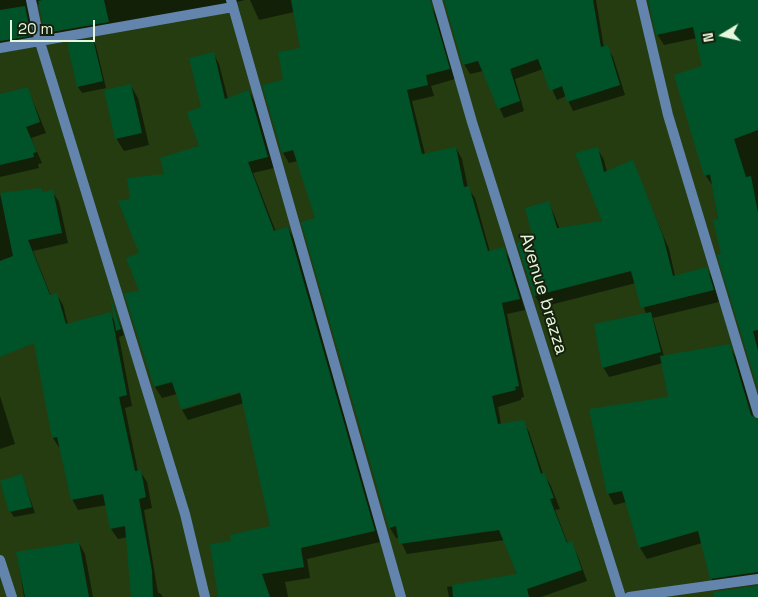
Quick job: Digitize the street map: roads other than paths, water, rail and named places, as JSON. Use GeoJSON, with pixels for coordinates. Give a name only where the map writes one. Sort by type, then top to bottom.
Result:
{"type":"FeatureCollection","features":[{"type":"Feature","properties":{"kind":"street"},"geometry":{"type":"LineString","coordinates":[[31,0],[39,40],[185,514],[206,597]]}},
{"type":"Feature","properties":{"kind":"street","name":"Avenue brazza"},"geometry":{"type":"LineString","coordinates":[[437,0],[472,122],[621,597]]}},
{"type":"Feature","properties":{"kind":"street"},"geometry":{"type":"LineString","coordinates":[[641,0],[668,115],[758,413]]}},
{"type":"Feature","properties":{"kind":"street"},"geometry":{"type":"LineString","coordinates":[[0,48],[232,4],[401,597]]}},
{"type":"Feature","properties":{"kind":"street"},"geometry":{"type":"LineString","coordinates":[[0,560],[12,597]]}},
{"type":"Feature","properties":{"kind":"street"},"geometry":{"type":"LineString","coordinates":[[629,597],[758,579]]}}]}
